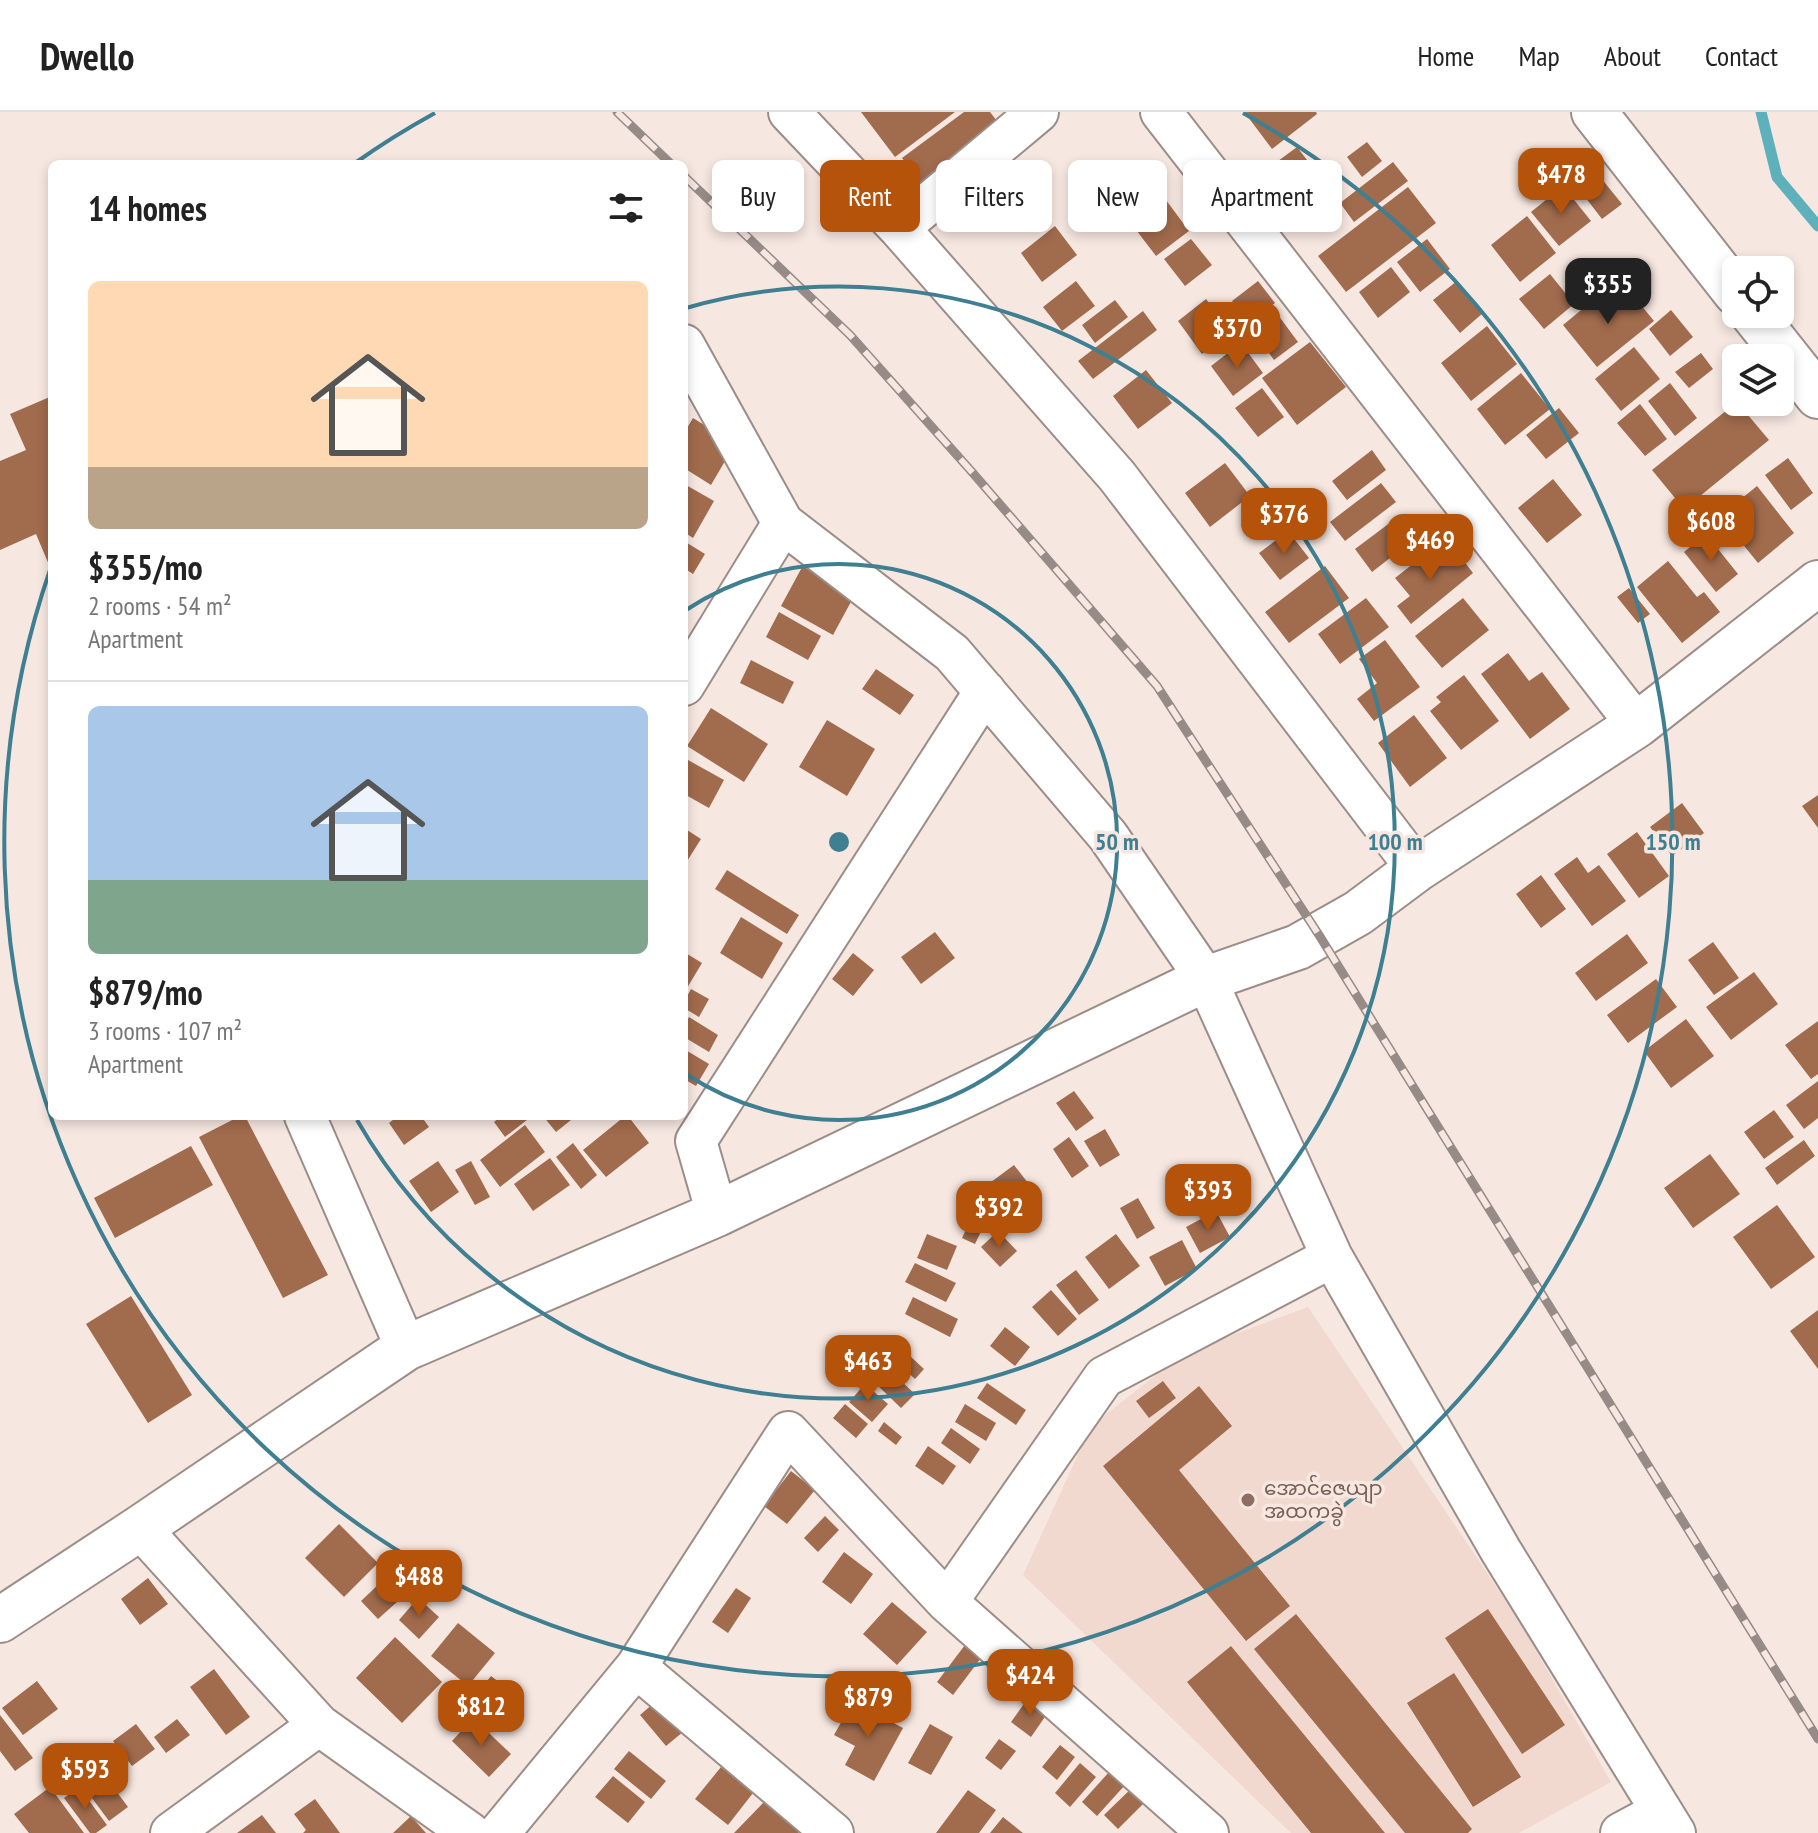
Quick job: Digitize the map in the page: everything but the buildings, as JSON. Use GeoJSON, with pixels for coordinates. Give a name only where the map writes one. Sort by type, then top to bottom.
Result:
{"type":"FeatureCollection","features":[{"type":"Feature","properties":{"kind":"street"},"geometry":{"type":"LineString","coordinates":[[789,112],[835,160]]}},
{"type":"Feature","properties":{"kind":"street"},"geometry":{"type":"LineString","coordinates":[[920,210],[1038,112]]}},
{"type":"Feature","properties":{"kind":"street"},"geometry":{"type":"LineString","coordinates":[[1161,112],[1637,725]]}},
{"type":"Feature","properties":{"kind":"street"},"geometry":{"type":"LineString","coordinates":[[1594,112],[1722,275]]}},
{"type":"Feature","properties":{"kind":"street"},"geometry":{"type":"LineString","coordinates":[[903,232],[1117,476],[1417,869]]}},
{"type":"Feature","properties":{"kind":"street"},"geometry":{"type":"LineString","coordinates":[[1764,328],[1818,396]]}},
{"type":"Feature","properties":{"kind":"street"},"geometry":{"type":"LineString","coordinates":[[688,352],[783,523],[952,653],[1108,836],[1206,979],[1332,1257],[1501,1551],[1668,1822],[1621,1833]]}},
{"type":"Feature","properties":{"kind":"street"},"geometry":{"type":"LineString","coordinates":[[688,678],[783,523]]}},
{"type":"Feature","properties":{"kind":"street"},"geometry":{"type":"LineString","coordinates":[[0,1620],[406,1348],[717,1214],[1206,979],[1298,947],[1358,913],[1417,869],[1637,725],[1818,583]]}},
{"type":"Feature","properties":{"kind":"street"},"geometry":{"type":"LineString","coordinates":[[717,1214],[696,1141],[985,691]]}},
{"type":"Feature","properties":{"kind":"street"},"geometry":{"type":"LineString","coordinates":[[307,1120],[406,1348]]}},
{"type":"Feature","properties":{"kind":"street"},"geometry":{"type":"LineString","coordinates":[[947,1602],[1104,1377],[1332,1257]]}},
{"type":"Feature","properties":{"kind":"street"},"geometry":{"type":"LineString","coordinates":[[499,1833],[636,1667],[788,1432],[947,1602],[1208,1833]]}},
{"type":"Feature","properties":{"kind":"street"},"geometry":{"type":"LineString","coordinates":[[140,1528],[319,1725],[470,1833]]}},
{"type":"Feature","properties":{"kind":"street"},"geometry":{"type":"LineString","coordinates":[[636,1667],[833,1833]]}},
{"type":"Feature","properties":{"kind":"street"},"geometry":{"type":"LineString","coordinates":[[171,1833],[319,1725]]}},
{"type":"Feature","properties":{"kind":"shaded area","name":"အောင်ဇေယျာ အထကခွဲ"},"geometry":{"type":"Polygon","coordinates":[[[1308,1307],[1518,1619],[1611,1782],[1519,1833],[1291,1833],[1023,1575],[1091,1426],[1184,1353],[1308,1307]]]}},
{"type":"Feature","properties":{"kind":"waterway"},"geometry":{"type":"LineString","coordinates":[[1761,112],[1777,177],[1818,226]]}},
{"type":"Feature","properties":{"kind":"railway"},"geometry":{"type":"LineString","coordinates":[[617,112],[667,160]]}},
{"type":"Feature","properties":{"kind":"railway"},"geometry":{"type":"LineString","coordinates":[[688,180],[850,335],[1157,686],[1319,935],[1818,1739]]}},
{"type":"Feature","properties":{"kind":"place","name":"အောင်ဇေယျာ အထကခွဲ"},"geometry":{"type":"Point","coordinates":[1248,1500]}}]}
